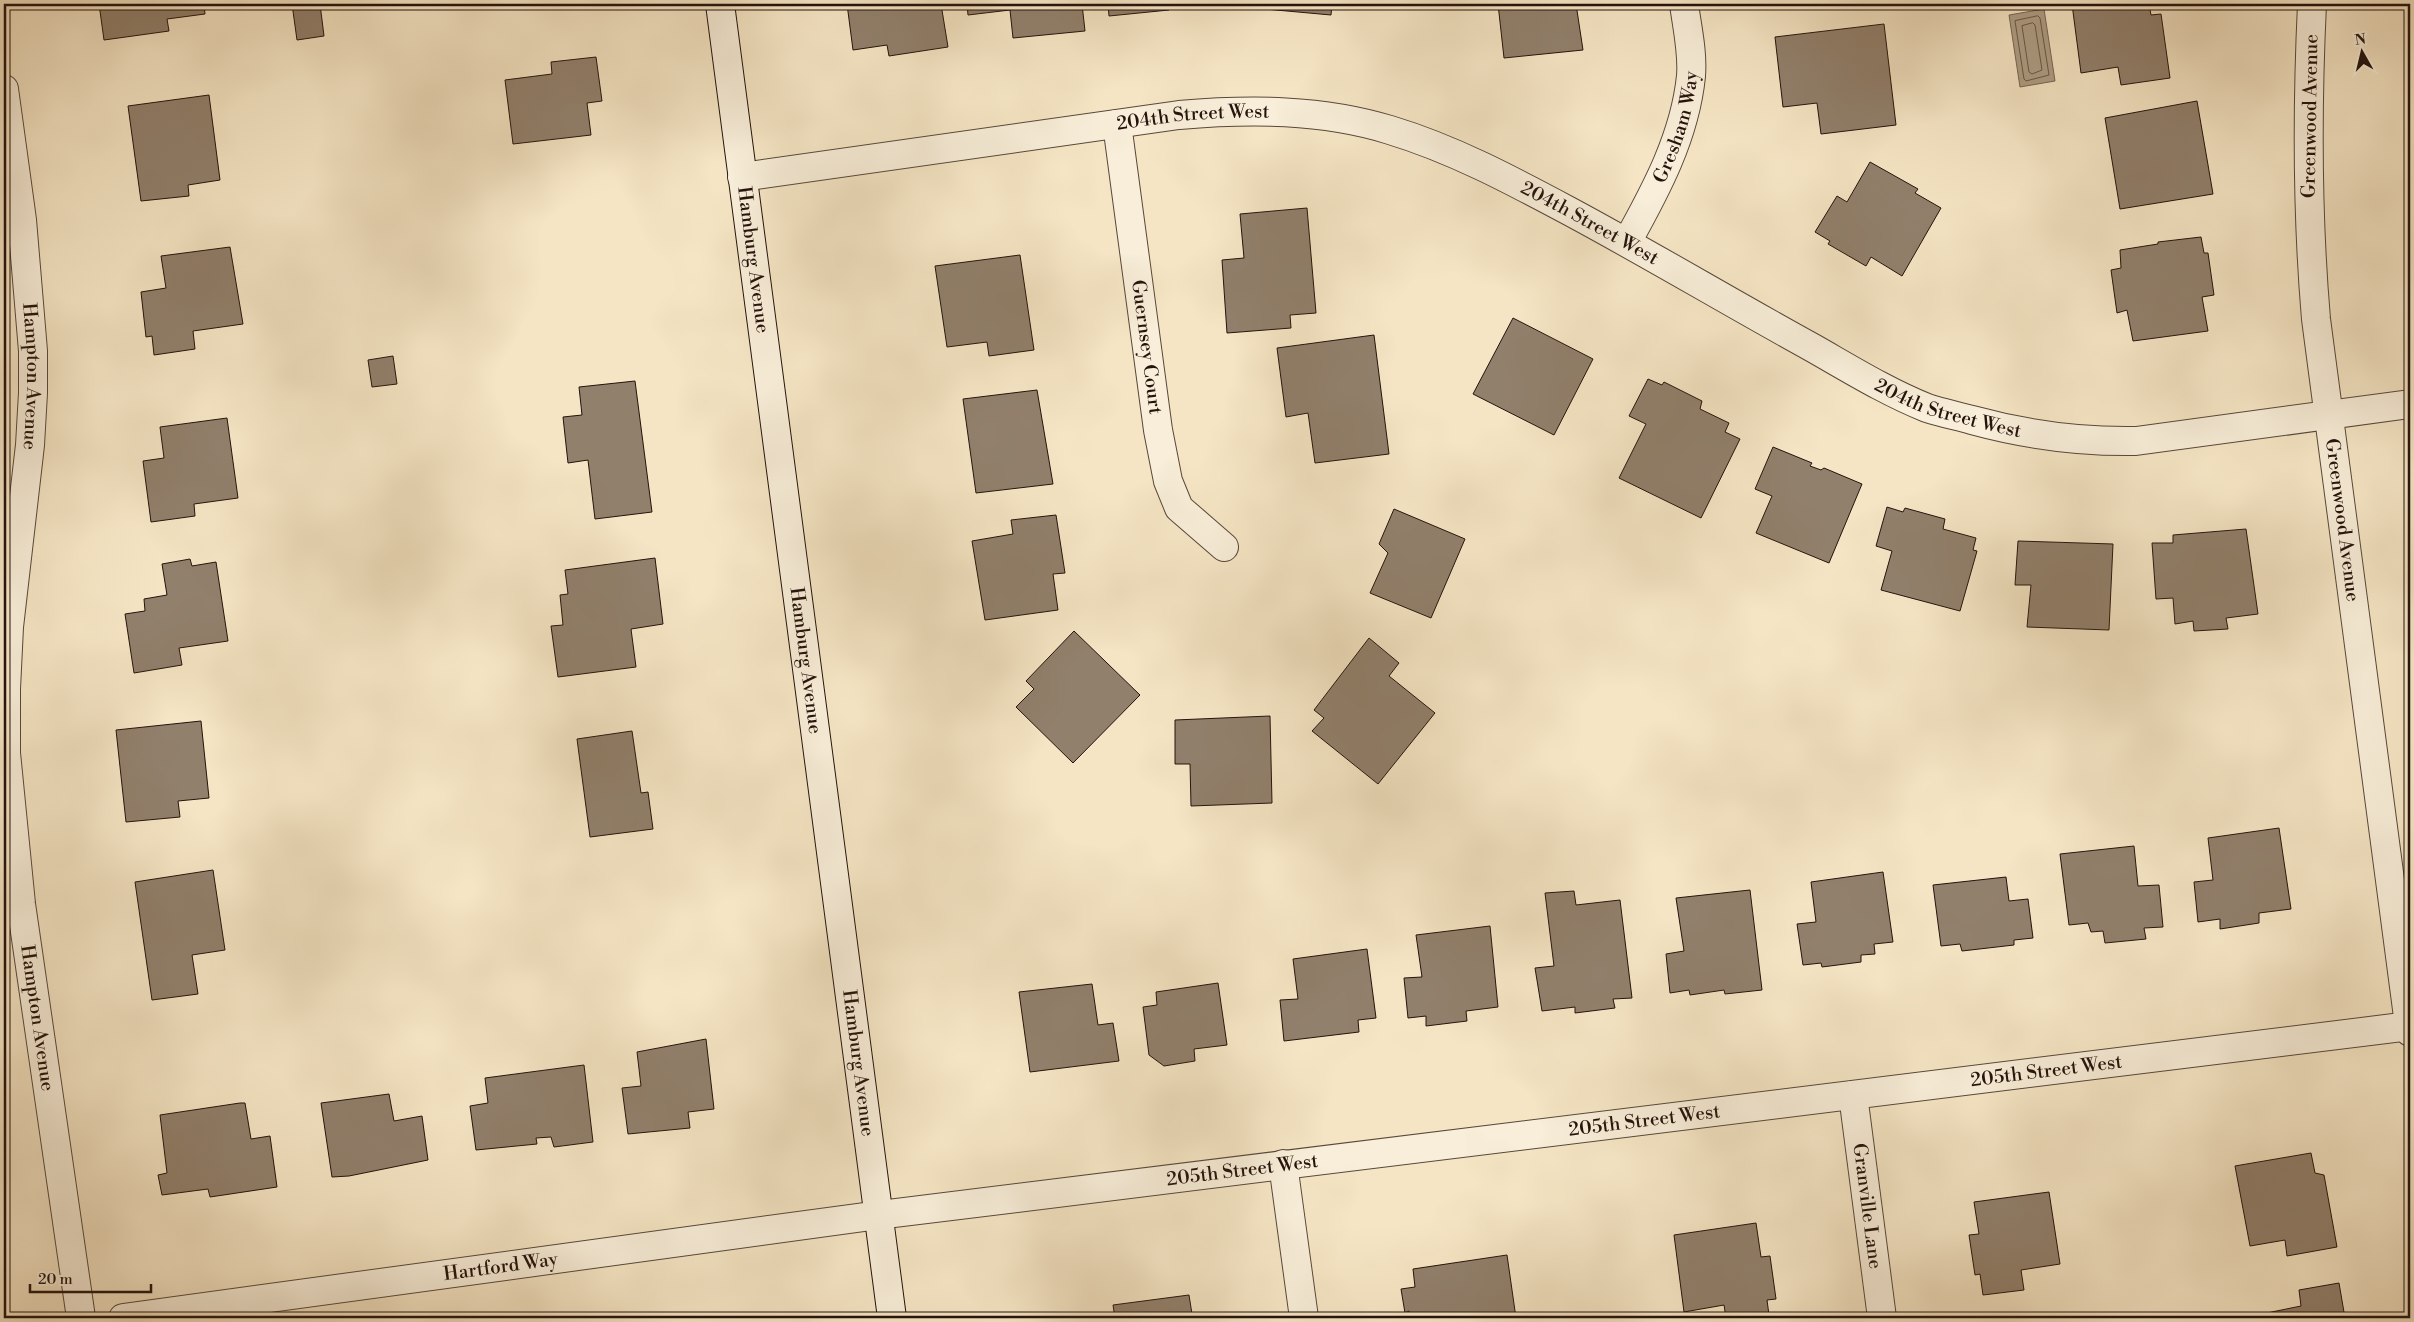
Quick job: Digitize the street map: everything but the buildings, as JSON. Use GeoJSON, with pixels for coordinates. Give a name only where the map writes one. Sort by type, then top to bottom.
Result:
{"type":"FeatureCollection","features":[{"type":"Feature","properties":{"kind":"street","name":"Hamburg Avenue"},"geometry":{"type":"LineString","coordinates":[[720,4],[892,1318]]}},
{"type":"Feature","properties":{"kind":"street","name":"Gresham Way"},"geometry":{"type":"LineString","coordinates":[[1627,242],[1666,166],[1678,136],[1691,76],[1684,4]]}},
{"type":"Feature","properties":{"kind":"street","name":"Greenwood Avenue"},"geometry":{"type":"LineString","coordinates":[[2312,4],[2309,100],[2309,212],[2316,311],[2410,1028]]}},
{"type":"Feature","properties":{"kind":"street","name":"Hampton Avenue"},"geometry":{"type":"LineString","coordinates":[[4,89],[13,222],[32,351],[33,393],[30,445],[9,627],[6,689],[6,753],[21,904],[81,1318]]}},
{"type":"Feature","properties":{"kind":"street","name":"204th Street West"},"geometry":{"type":"LineString","coordinates":[[742,177],[1117,124],[1225,111],[1267,111],[1316,115],[1388,130],[1490,168],[1627,242],[1748,314],[1898,395],[1930,409],[2011,431],[2095,441],[2136,441],[2410,404]]}},
{"type":"Feature","properties":{"kind":"street","name":"Guernsey Court"},"geometry":{"type":"LineString","coordinates":[[1117,124],[1158,430],[1168,481],[1179,508],[1224,547]]}},
{"type":"Feature","properties":{"kind":"street","name":"205th Street West"},"geometry":{"type":"LineString","coordinates":[[879,1215],[1283,1164],[2410,1028]]}},
{"type":"Feature","properties":{"kind":"street","name":"Granville Lane"},"geometry":{"type":"LineString","coordinates":[[1853,1095],[1882,1318]]}},
{"type":"Feature","properties":{"kind":"street"},"geometry":{"type":"LineString","coordinates":[[1283,1164],[1304,1318]]}},
{"type":"Feature","properties":{"kind":"street","name":"Hartford Way"},"geometry":{"type":"LineString","coordinates":[[123,1318],[879,1215]]}},
{"type":"Feature","properties":{"kind":"water"},"geometry":{"type":"Polygon","coordinates":[[[2044,9],[2055,81],[2020,87],[2009,15],[2044,9]]]}}]}
